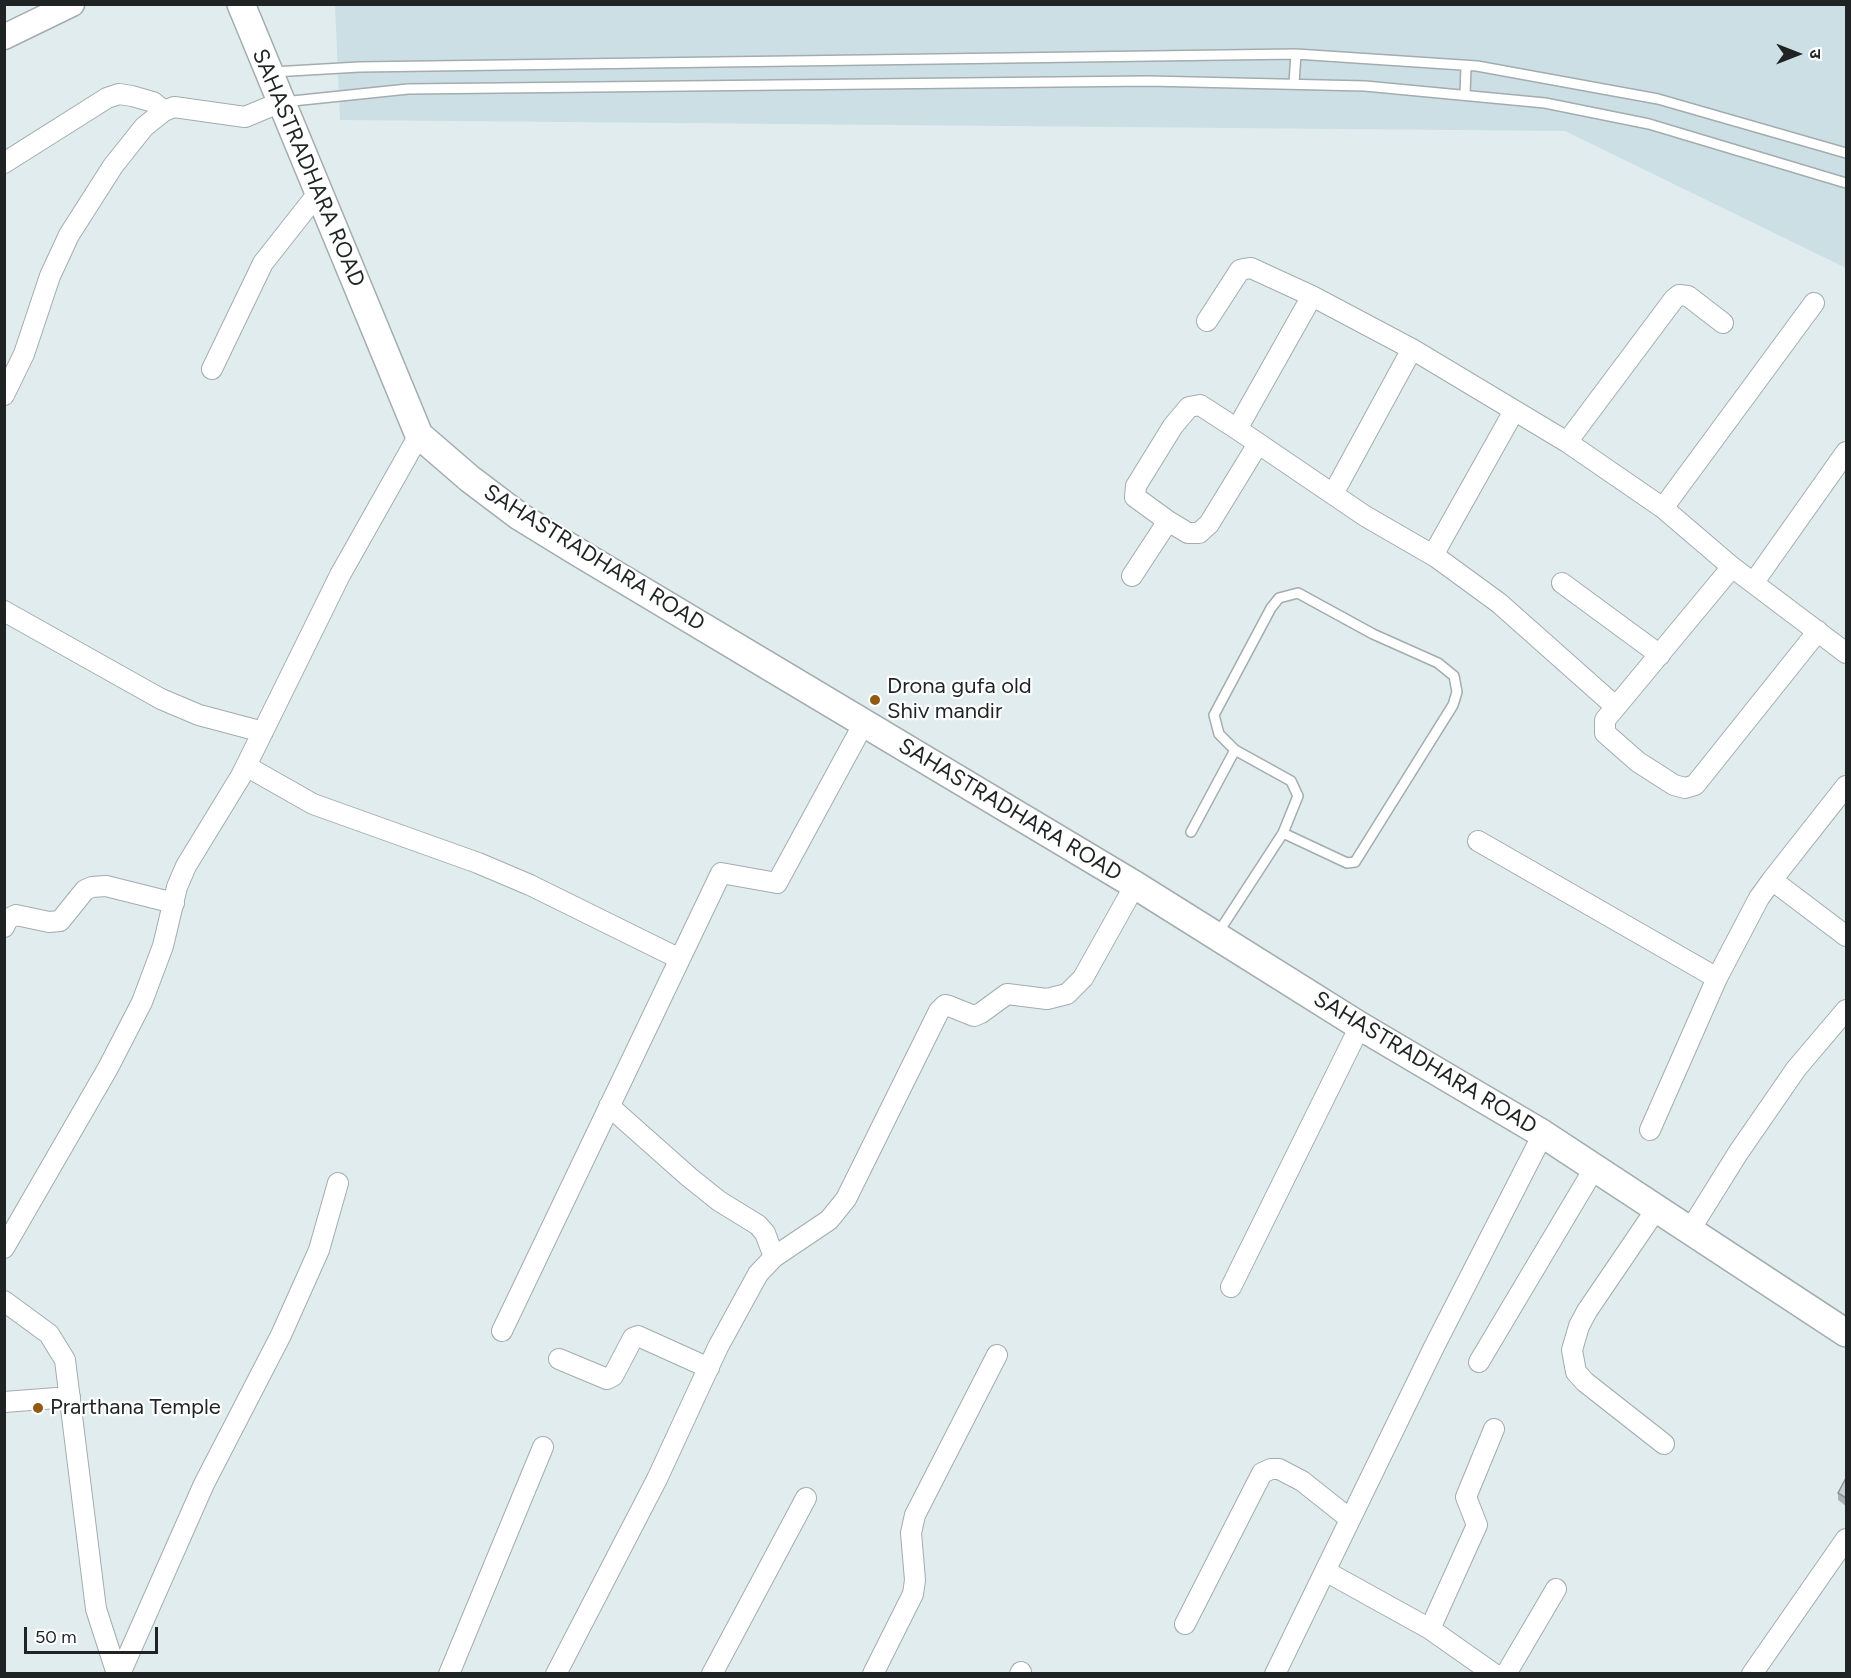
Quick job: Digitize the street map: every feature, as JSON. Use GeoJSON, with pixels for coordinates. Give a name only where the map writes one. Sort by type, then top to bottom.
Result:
{"type":"FeatureCollection","features":[{"type":"Feature","properties":{"kind":"main road","name":"SAHASTRADHARA ROAD"},"geometry":{"type":"LineString","coordinates":[[241,4],[420,435],[470,479],[519,516],[1135,885],[1360,1026],[1544,1134],[1846,1333]]}},
{"type":"Feature","properties":{"kind":"street"},"geometry":{"type":"LineString","coordinates":[[4,37],[72,4]]}},
{"type":"Feature","properties":{"kind":"street"},"geometry":{"type":"LineString","coordinates":[[4,163],[107,98],[119,94],[153,102],[164,111]]}},
{"type":"Feature","properties":{"kind":"street"},"geometry":{"type":"LineString","coordinates":[[4,395],[24,354],[59,252],[83,209],[144,127],[164,111],[181,106],[245,117],[281,102]]}},
{"type":"Feature","properties":{"kind":"street"},"geometry":{"type":"LineString","coordinates":[[212,369],[263,263],[319,192]]}},
{"type":"Feature","properties":{"kind":"street"},"geometry":{"type":"LineString","coordinates":[[1207,321],[1244,269],[1251,268],[1312,296],[1412,349],[1567,442],[1663,508],[1732,567],[1818,631],[1844,646]]}},
{"type":"Feature","properties":{"kind":"street"},"geometry":{"type":"LineString","coordinates":[[1567,442],[1674,299],[1680,295],[1688,296],[1723,323]]}},
{"type":"Feature","properties":{"kind":"street"},"geometry":{"type":"LineString","coordinates":[[1237,429],[1312,296]]}},
{"type":"Feature","properties":{"kind":"street"},"geometry":{"type":"LineString","coordinates":[[1663,508],[1814,303]]}},
{"type":"Feature","properties":{"kind":"street"},"geometry":{"type":"LineString","coordinates":[[1333,494],[1412,349]]}},
{"type":"Feature","properties":{"kind":"street"},"geometry":{"type":"LineString","coordinates":[[1258,444],[1205,530],[1199,533],[1188,533],[1137,501],[1135,492],[1173,426],[1189,406],[1196,405],[1237,429],[1365,516],[1436,556],[1504,608],[1615,706]]}},
{"type":"Feature","properties":{"kind":"street"},"geometry":{"type":"LineString","coordinates":[[1436,556],[1437,548],[1514,411]]}},
{"type":"Feature","properties":{"kind":"street"},"geometry":{"type":"LineString","coordinates":[[4,1248],[124,1039],[152,978],[186,866],[246,766],[340,575],[420,435]]}},
{"type":"Feature","properties":{"kind":"street"},"geometry":{"type":"LineString","coordinates":[[1754,582],[1846,452]]}},
{"type":"Feature","properties":{"kind":"street"},"geometry":{"type":"LineString","coordinates":[[1132,576],[1168,521]]}},
{"type":"Feature","properties":{"kind":"street"},"geometry":{"type":"LineString","coordinates":[[1732,567],[1605,720],[1605,733],[1662,778],[1674,785],[1690,787],[1702,779],[1818,631]]}},
{"type":"Feature","properties":{"kind":"street"},"geometry":{"type":"LineString","coordinates":[[1562,583],[1660,655]]}},
{"type":"Feature","properties":{"kind":"street"},"geometry":{"type":"LineString","coordinates":[[4,611],[161,699],[199,715],[263,732]]}},
{"type":"Feature","properties":{"kind":"street"},"geometry":{"type":"LineString","coordinates":[[502,1330],[721,873],[777,883],[864,723]]}},
{"type":"Feature","properties":{"kind":"street"},"geometry":{"type":"LineString","coordinates":[[246,766],[313,804],[499,872],[680,958]]}},
{"type":"Feature","properties":{"kind":"street"},"geometry":{"type":"LineString","coordinates":[[1650,1130],[1717,978],[1759,898],[1846,786]]}},
{"type":"Feature","properties":{"kind":"street"},"geometry":{"type":"LineString","coordinates":[[1478,841],[1717,978]]}},
{"type":"Feature","properties":{"kind":"street"},"geometry":{"type":"LineString","coordinates":[[1772,880],[1846,936]]}},
{"type":"Feature","properties":{"kind":"street"},"geometry":{"type":"LineString","coordinates":[[556,1674],[657,1479],[709,1368],[758,1274],[774,1257],[820,1227],[846,1199],[942,1007],[952,1006],[974,1016],[1007,994],[1047,999],[1067,994],[1079,984],[1135,885]]}},
{"type":"Feature","properties":{"kind":"street"},"geometry":{"type":"LineString","coordinates":[[4,927],[8,919],[16,915],[49,922],[60,921],[85,890],[92,887],[106,886],[174,903]]}},
{"type":"Feature","properties":{"kind":"street"},"geometry":{"type":"LineString","coordinates":[[1690,1230],[1796,1069],[1846,1011]]}},
{"type":"Feature","properties":{"kind":"street"},"geometry":{"type":"LineString","coordinates":[[1231,1287],[1360,1026]]}},
{"type":"Feature","properties":{"kind":"street"},"geometry":{"type":"LineString","coordinates":[[609,1106],[689,1178],[719,1201],[758,1225],[765,1233],[774,1257]]}},
{"type":"Feature","properties":{"kind":"street"},"geometry":{"type":"LineString","coordinates":[[1275,1674],[1327,1572],[1350,1519],[1544,1134]]}},
{"type":"Feature","properties":{"kind":"street"},"geometry":{"type":"LineString","coordinates":[[1479,1362],[1595,1167]]}},
{"type":"Feature","properties":{"kind":"street"},"geometry":{"type":"LineString","coordinates":[[118,1674],[204,1484],[280,1335],[314,1261],[338,1183]]}},
{"type":"Feature","properties":{"kind":"street"},"geometry":{"type":"LineString","coordinates":[[1657,1208],[1587,1311],[1579,1326],[1572,1350],[1576,1372],[1585,1382],[1664,1444]]}},
{"type":"Feature","properties":{"kind":"street"},"geometry":{"type":"LineString","coordinates":[[4,1301],[49,1334],[57,1343],[65,1360],[96,1609],[118,1674]]}},
{"type":"Feature","properties":{"kind":"street"},"geometry":{"type":"LineString","coordinates":[[559,1359],[607,1380],[613,1376],[633,1338],[638,1336],[709,1368]]}},
{"type":"Feature","properties":{"kind":"street"},"geometry":{"type":"LineString","coordinates":[[873,1674],[913,1594],[915,1580],[910,1533],[919,1504],[997,1355]]}},
{"type":"Feature","properties":{"kind":"street"},"geometry":{"type":"LineString","coordinates":[[4,1402],[70,1397]]}},
{"type":"Feature","properties":{"kind":"street"},"geometry":{"type":"LineString","coordinates":[[1430,1629],[1477,1525],[1476,1517],[1467,1507],[1466,1497],[1494,1430]]}},
{"type":"Feature","properties":{"kind":"street"},"geometry":{"type":"LineString","coordinates":[[449,1674],[543,1447]]}},
{"type":"Feature","properties":{"kind":"street"},"geometry":{"type":"LineString","coordinates":[[1185,1624],[1262,1473],[1271,1469],[1279,1470],[1302,1480],[1350,1519]]}},
{"type":"Feature","properties":{"kind":"street"},"geometry":{"type":"LineString","coordinates":[[712,1674],[806,1498]]}},
{"type":"Feature","properties":{"kind":"street"},"geometry":{"type":"LineString","coordinates":[[1752,1674],[1846,1539]]}},
{"type":"Feature","properties":{"kind":"street"},"geometry":{"type":"LineString","coordinates":[[1327,1572],[1430,1629],[1494,1674]]}},
{"type":"Feature","properties":{"kind":"street"},"geometry":{"type":"LineString","coordinates":[[1506,1674],[1556,1589]]}},
{"type":"Feature","properties":{"kind":"lane"},"geometry":{"type":"LineString","coordinates":[[268,72],[359,67],[1296,54],[1466,66],[1659,99],[1846,153]]}},
{"type":"Feature","properties":{"kind":"lane"},"geometry":{"type":"LineString","coordinates":[[1294,83],[1296,54]]}},
{"type":"Feature","properties":{"kind":"lane"},"geometry":{"type":"LineString","coordinates":[[1465,95],[1466,66]]}},
{"type":"Feature","properties":{"kind":"lane"},"geometry":{"type":"LineString","coordinates":[[281,102],[408,89],[1137,81],[1365,86],[1545,104],[1649,124],[1846,183]]}},
{"type":"Feature","properties":{"kind":"lane"},"geometry":{"type":"LineString","coordinates":[[1217,935],[1283,833],[1297,803],[1295,786],[1291,781],[1235,750],[1219,734],[1214,715],[1271,608],[1287,594],[1305,596],[1373,634],[1438,663],[1454,676],[1457,683],[1456,699],[1360,858],[1355,862],[1347,863],[1283,833]]}},
{"type":"Feature","properties":{"kind":"lane"},"geometry":{"type":"LineString","coordinates":[[1191,832],[1235,750]]}},
{"type":"Feature","properties":{"kind":"shaded area"},"geometry":{"type":"Polygon","coordinates":[[[335,5],[1846,5],[1846,268],[1565,131],[340,120],[335,5]]]}},
{"type":"Feature","properties":{"kind":"building"},"geometry":{"type":"Polygon","coordinates":[[[1846,1478],[1846,1498],[1838,1493],[1846,1478]]]}},
{"type":"Feature","properties":{"kind":"place","name":"Drona gufa old Shiv mandir"},"geometry":{"type":"Point","coordinates":[875,700]}},
{"type":"Feature","properties":{"kind":"place","name":"Prarthana Temple"},"geometry":{"type":"Point","coordinates":[38,1408]}}]}
